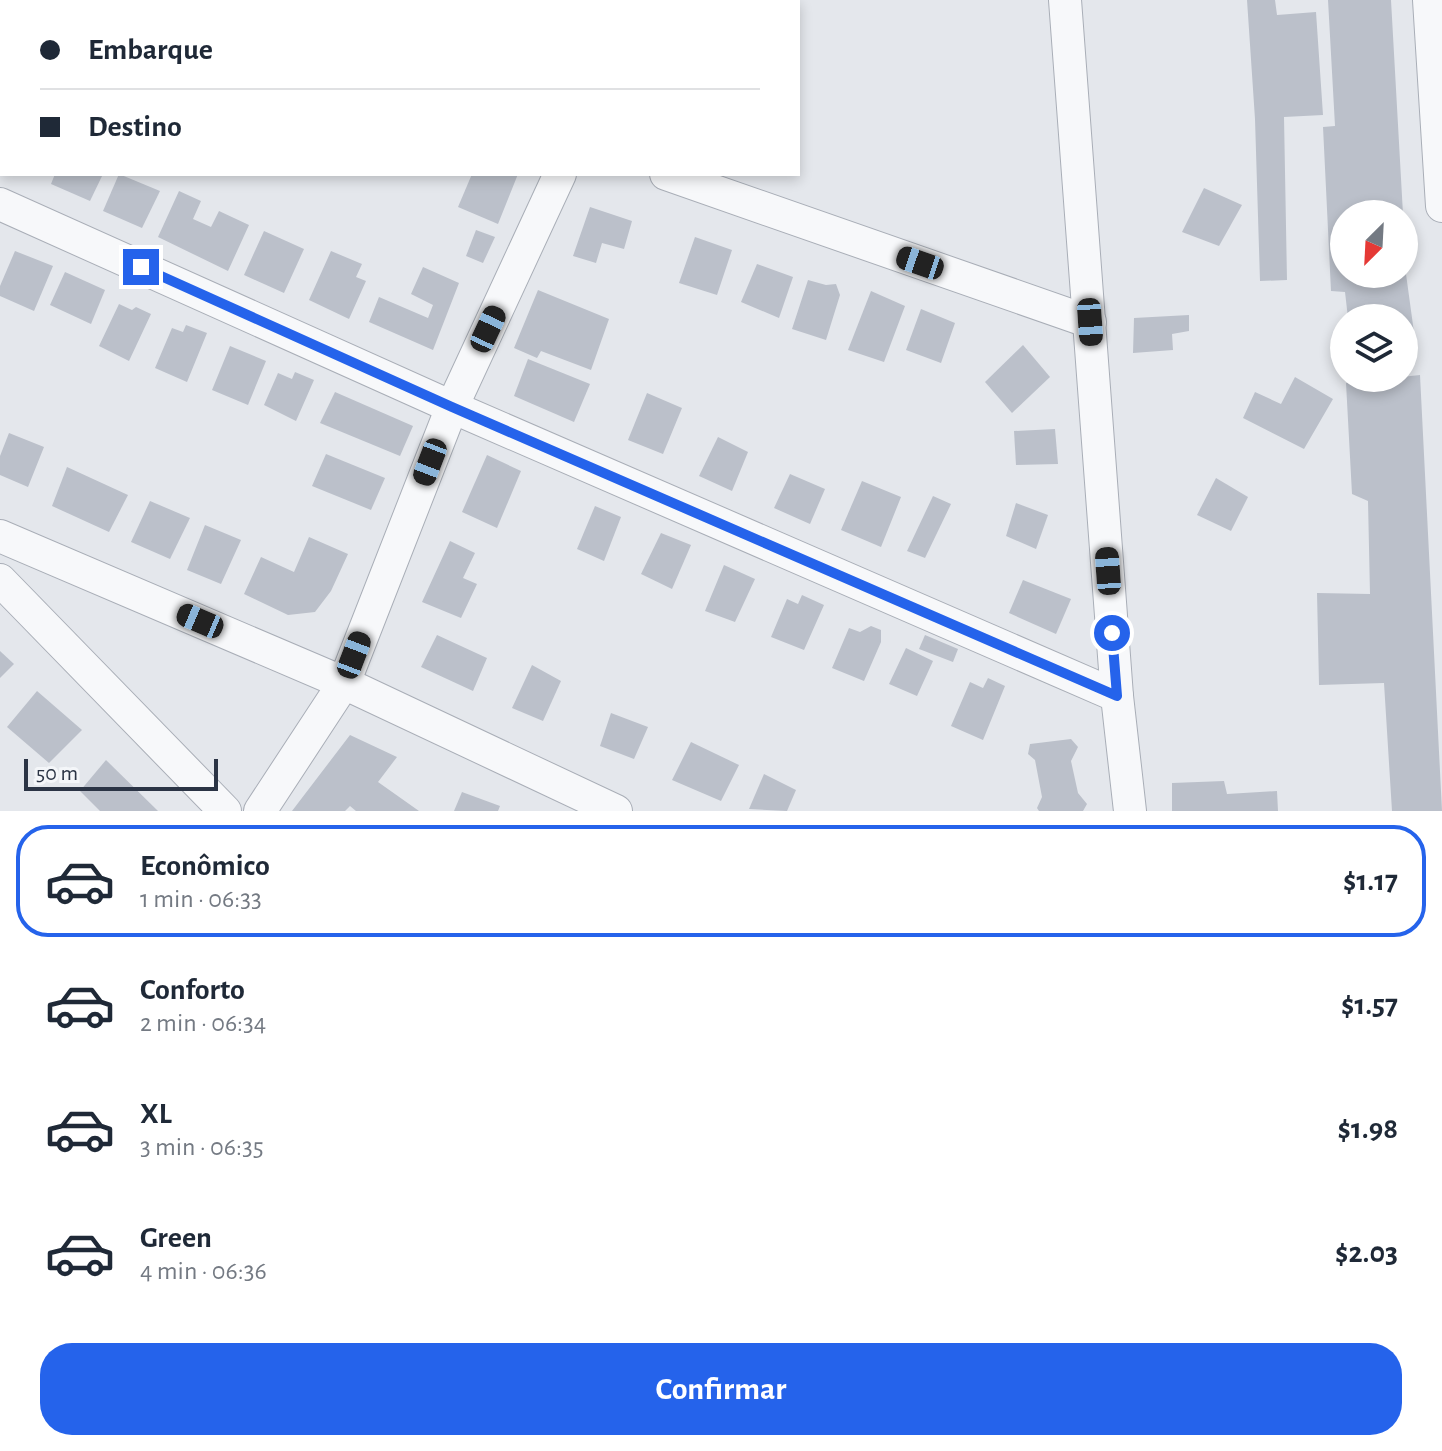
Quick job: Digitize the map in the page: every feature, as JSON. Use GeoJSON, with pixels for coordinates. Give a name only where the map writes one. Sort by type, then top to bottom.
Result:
{"type":"FeatureCollection","features":[{"type":"Feature","properties":{"kind":"street"},"geometry":{"type":"LineString","coordinates":[[1065,0],[1117,696],[1130,811]]}},
{"type":"Feature","properties":{"kind":"street"},"geometry":{"type":"LineString","coordinates":[[1429,0],[1442,206]]}},
{"type":"Feature","properties":{"kind":"street"},"geometry":{"type":"LineString","coordinates":[[260,811],[344,683],[452,407],[559,176]]}},
{"type":"Feature","properties":{"kind":"street"},"geometry":{"type":"LineString","coordinates":[[672,176],[1090,322]]}},
{"type":"Feature","properties":{"kind":"street"},"geometry":{"type":"LineString","coordinates":[[0,204],[452,407],[1117,696]]}},
{"type":"Feature","properties":{"kind":"street"},"geometry":{"type":"LineString","coordinates":[[0,536],[344,683],[616,811]]}},
{"type":"Feature","properties":{"kind":"street"},"geometry":{"type":"LineString","coordinates":[[0,580],[225,811]]}},
{"type":"Feature","properties":{"kind":"building"},"geometry":{"type":"Polygon","coordinates":[[[1247,0],[1275,0],[1277,15],[1316,12],[1323,115],[1284,117],[1287,280],[1260,281],[1255,119],[1247,0]]]}},
{"type":"Feature","properties":{"kind":"building"},"geometry":{"type":"Polygon","coordinates":[[[1328,0],[1391,0],[1402,200],[1330,200],[1330,270],[1323,127],[1335,126],[1328,0]]]}},
{"type":"Feature","properties":{"kind":"building"},"geometry":{"type":"Polygon","coordinates":[[[54,176],[102,176],[90,201],[51,184],[54,176]]]}},
{"type":"Feature","properties":{"kind":"building"},"geometry":{"type":"Polygon","coordinates":[[[118,176],[160,191],[142,228],[103,211],[118,176]]]}},
{"type":"Feature","properties":{"kind":"building"},"geometry":{"type":"Polygon","coordinates":[[[471,176],[517,176],[498,224],[458,207],[471,176]]]}},
{"type":"Feature","properties":{"kind":"building"},"geometry":{"type":"Polygon","coordinates":[[[1204,188],[1242,205],[1219,246],[1182,232],[1204,188]]]}},
{"type":"Feature","properties":{"kind":"building"},"geometry":{"type":"Polygon","coordinates":[[[179,191],[201,201],[193,219],[211,227],[219,211],[249,225],[228,271],[158,237],[179,191]]]}},
{"type":"Feature","properties":{"kind":"building"},"geometry":{"type":"Polygon","coordinates":[[[590,207],[632,221],[624,249],[602,243],[596,263],[573,256],[590,207]]]}},
{"type":"Feature","properties":{"kind":"building"},"geometry":{"type":"Polygon","coordinates":[[[476,230],[495,237],[483,263],[466,256],[476,230]]]}},
{"type":"Feature","properties":{"kind":"building"},"geometry":{"type":"Polygon","coordinates":[[[264,231],[304,249],[284,293],[244,275],[264,231]]]}},
{"type":"Feature","properties":{"kind":"building"},"geometry":{"type":"Polygon","coordinates":[[[695,237],[732,250],[717,295],[679,283],[695,237]]]}},
{"type":"Feature","properties":{"kind":"building"},"geometry":{"type":"Polygon","coordinates":[[[15,251],[53,266],[34,311],[0,296],[0,286],[15,251]]]}},
{"type":"Feature","properties":{"kind":"building"},"geometry":{"type":"Polygon","coordinates":[[[331,251],[362,264],[356,277],[366,281],[349,319],[309,300],[331,251]]]}},
{"type":"Feature","properties":{"kind":"building"},"geometry":{"type":"Polygon","coordinates":[[[757,264],[793,277],[779,318],[741,302],[757,264]]]}},
{"type":"Feature","properties":{"kind":"building"},"geometry":{"type":"Polygon","coordinates":[[[423,267],[459,283],[433,350],[369,322],[379,297],[428,318],[433,305],[411,294],[423,267]]]}},
{"type":"Feature","properties":{"kind":"building"},"geometry":{"type":"Polygon","coordinates":[[[65,272],[105,290],[91,324],[50,305],[65,272]]]}},
{"type":"Feature","properties":{"kind":"building"},"geometry":{"type":"Polygon","coordinates":[[[808,280],[826,285],[836,284],[840,295],[826,340],[792,329],[808,280]]]}},
{"type":"Feature","properties":{"kind":"building"},"geometry":{"type":"Polygon","coordinates":[[[1331,288],[1408,288],[1410,304],[1346,304],[1345,292],[1331,291],[1331,288]]]}},
{"type":"Feature","properties":{"kind":"building"},"geometry":{"type":"Polygon","coordinates":[[[538,290],[609,319],[591,370],[541,351],[537,358],[514,348],[538,290]]]}},
{"type":"Feature","properties":{"kind":"building"},"geometry":{"type":"Polygon","coordinates":[[[871,291],[905,306],[884,362],[848,350],[871,291]]]}},
{"type":"Feature","properties":{"kind":"building"},"geometry":{"type":"Polygon","coordinates":[[[119,304],[151,314],[129,361],[99,346],[119,304]]]}},
{"type":"Feature","properties":{"kind":"building"},"geometry":{"type":"Polygon","coordinates":[[[921,309],[955,323],[941,363],[906,350],[921,309]]]}},
{"type":"Feature","properties":{"kind":"building"},"geometry":{"type":"Polygon","coordinates":[[[1189,315],[1189,331],[1172,334],[1173,350],[1133,353],[1134,318],[1189,315]]]}},
{"type":"Feature","properties":{"kind":"building"},"geometry":{"type":"Polygon","coordinates":[[[186,325],[207,333],[187,382],[155,368],[172,328],[183,332],[186,325]]]}},
{"type":"Feature","properties":{"kind":"building"},"geometry":{"type":"Polygon","coordinates":[[[1023,345],[1050,377],[1012,413],[985,382],[1023,345]]]}},
{"type":"Feature","properties":{"kind":"building"},"geometry":{"type":"Polygon","coordinates":[[[230,346],[266,361],[248,405],[212,390],[230,346]]]}},
{"type":"Feature","properties":{"kind":"building"},"geometry":{"type":"Polygon","coordinates":[[[528,359],[590,384],[574,422],[514,396],[528,359]]]}},
{"type":"Feature","properties":{"kind":"building"},"geometry":{"type":"Polygon","coordinates":[[[295,372],[314,380],[296,421],[264,405],[278,373],[292,379],[295,372]]]}},
{"type":"Feature","properties":{"kind":"building"},"geometry":{"type":"Polygon","coordinates":[[[1418,375],[1442,811],[1392,811],[1384,683],[1319,685],[1317,593],[1370,594],[1368,501],[1352,494],[1346,392],[1418,392],[1418,375]]]}},
{"type":"Feature","properties":{"kind":"building"},"geometry":{"type":"Polygon","coordinates":[[[1295,377],[1333,399],[1304,449],[1243,418],[1255,392],[1281,404],[1295,377]]]}},
{"type":"Feature","properties":{"kind":"building"},"geometry":{"type":"Polygon","coordinates":[[[335,392],[413,426],[400,456],[320,423],[335,392]]]}},
{"type":"Feature","properties":{"kind":"building"},"geometry":{"type":"Polygon","coordinates":[[[647,393],[682,408],[663,454],[628,440],[647,393]]]}},
{"type":"Feature","properties":{"kind":"building"},"geometry":{"type":"Polygon","coordinates":[[[1055,429],[1058,464],[1016,465],[1014,431],[1055,429]]]}},
{"type":"Feature","properties":{"kind":"building"},"geometry":{"type":"Polygon","coordinates":[[[9,433],[44,447],[28,487],[0,475],[0,456],[9,433]]]}},
{"type":"Feature","properties":{"kind":"building"},"geometry":{"type":"Polygon","coordinates":[[[718,437],[748,452],[732,491],[699,476],[718,437]]]}},
{"type":"Feature","properties":{"kind":"building"},"geometry":{"type":"Polygon","coordinates":[[[326,454],[385,478],[371,510],[312,486],[326,454]]]}},
{"type":"Feature","properties":{"kind":"building"},"geometry":{"type":"Polygon","coordinates":[[[487,455],[521,471],[497,528],[462,512],[487,455]]]}},
{"type":"Feature","properties":{"kind":"building"},"geometry":{"type":"Polygon","coordinates":[[[67,467],[128,495],[109,532],[52,506],[67,467]]]}},
{"type":"Feature","properties":{"kind":"building"},"geometry":{"type":"Polygon","coordinates":[[[790,474],[825,489],[810,524],[774,508],[790,474]]]}},
{"type":"Feature","properties":{"kind":"building"},"geometry":{"type":"Polygon","coordinates":[[[1216,478],[1248,497],[1231,531],[1197,515],[1216,478]]]}},
{"type":"Feature","properties":{"kind":"building"},"geometry":{"type":"Polygon","coordinates":[[[862,481],[901,497],[881,547],[841,530],[862,481]]]}},
{"type":"Feature","properties":{"kind":"building"},"geometry":{"type":"Polygon","coordinates":[[[933,496],[951,504],[925,558],[907,551],[933,496]]]}},
{"type":"Feature","properties":{"kind":"building"},"geometry":{"type":"Polygon","coordinates":[[[150,501],[190,518],[170,559],[131,542],[150,501]]]}},
{"type":"Feature","properties":{"kind":"building"},"geometry":{"type":"Polygon","coordinates":[[[1016,503],[1048,515],[1036,549],[1006,536],[1016,503]]]}},
{"type":"Feature","properties":{"kind":"building"},"geometry":{"type":"Polygon","coordinates":[[[595,506],[621,517],[604,561],[577,549],[595,506]]]}},
{"type":"Feature","properties":{"kind":"building"},"geometry":{"type":"Polygon","coordinates":[[[205,525],[241,540],[221,584],[187,570],[205,525]]]}},
{"type":"Feature","properties":{"kind":"building"},"geometry":{"type":"Polygon","coordinates":[[[661,533],[691,545],[672,589],[641,574],[661,533]]]}},
{"type":"Feature","properties":{"kind":"building"},"geometry":{"type":"Polygon","coordinates":[[[309,537],[348,554],[331,591],[315,612],[288,615],[244,594],[261,557],[294,572],[309,537]]]}},
{"type":"Feature","properties":{"kind":"building"},"geometry":{"type":"Polygon","coordinates":[[[450,541],[475,553],[463,578],[477,584],[461,618],[422,602],[450,541]]]}},
{"type":"Feature","properties":{"kind":"building"},"geometry":{"type":"Polygon","coordinates":[[[724,565],[755,579],[735,622],[705,611],[724,565]]]}},
{"type":"Feature","properties":{"kind":"building"},"geometry":{"type":"Polygon","coordinates":[[[1023,580],[1071,599],[1056,634],[1009,613],[1023,580]]]}},
{"type":"Feature","properties":{"kind":"building"},"geometry":{"type":"Polygon","coordinates":[[[802,595],[824,605],[804,650],[771,637],[787,599],[798,604],[802,595]]]}},
{"type":"Feature","properties":{"kind":"building"},"geometry":{"type":"Polygon","coordinates":[[[871,626],[881,630],[881,642],[864,681],[832,668],[849,628],[860,632],[871,626]]]}},
{"type":"Feature","properties":{"kind":"building"},"geometry":{"type":"Polygon","coordinates":[[[437,635],[487,658],[473,691],[421,667],[437,635]]]}},
{"type":"Feature","properties":{"kind":"building"},"geometry":{"type":"Polygon","coordinates":[[[925,635],[958,649],[953,662],[919,649],[925,635]]]}},
{"type":"Feature","properties":{"kind":"building"},"geometry":{"type":"Polygon","coordinates":[[[906,648],[933,661],[917,696],[889,684],[906,648]]]}},
{"type":"Feature","properties":{"kind":"building"},"geometry":{"type":"Polygon","coordinates":[[[0,651],[14,664],[0,678],[0,651]]]}},
{"type":"Feature","properties":{"kind":"building"},"geometry":{"type":"Polygon","coordinates":[[[532,665],[561,681],[543,721],[512,708],[532,665]]]}},
{"type":"Feature","properties":{"kind":"building"},"geometry":{"type":"Polygon","coordinates":[[[988,678],[1005,686],[983,740],[951,726],[970,682],[983,688],[988,678]]]}},
{"type":"Feature","properties":{"kind":"building"},"geometry":{"type":"Polygon","coordinates":[[[37,691],[82,730],[49,763],[7,727],[37,691]]]}},
{"type":"Feature","properties":{"kind":"building"},"geometry":{"type":"Polygon","coordinates":[[[611,713],[648,727],[634,759],[600,746],[611,713]]]}},
{"type":"Feature","properties":{"kind":"building"},"geometry":{"type":"Polygon","coordinates":[[[350,735],[397,757],[378,782],[419,811],[356,811],[350,806],[345,811],[292,811],[350,735]]]}},
{"type":"Feature","properties":{"kind":"building"},"geometry":{"type":"Polygon","coordinates":[[[1071,739],[1078,747],[1071,761],[1078,793],[1087,804],[1083,811],[1039,811],[1037,808],[1042,797],[1035,760],[1028,754],[1030,744],[1071,739]]]}},
{"type":"Feature","properties":{"kind":"building"},"geometry":{"type":"Polygon","coordinates":[[[691,742],[739,765],[721,801],[672,780],[691,742]]]}},
{"type":"Feature","properties":{"kind":"building"},"geometry":{"type":"Polygon","coordinates":[[[106,760],[158,811],[100,811],[80,791],[106,760]]]}},
{"type":"Feature","properties":{"kind":"building"},"geometry":{"type":"Polygon","coordinates":[[[764,774],[796,790],[787,811],[749,809],[764,774]]]}},
{"type":"Feature","properties":{"kind":"building"},"geometry":{"type":"Polygon","coordinates":[[[1224,781],[1227,794],[1277,791],[1278,811],[1172,811],[1172,783],[1224,781]]]}},
{"type":"Feature","properties":{"kind":"building"},"geometry":{"type":"Polygon","coordinates":[[[462,792],[500,806],[498,811],[454,811],[462,792]]]}},
{"type":"Feature","properties":{"kind":"route"},"geometry":{"type":"LineString","coordinates":[[141,267],[452,407],[1117,696],[1112,633]]}}]}
